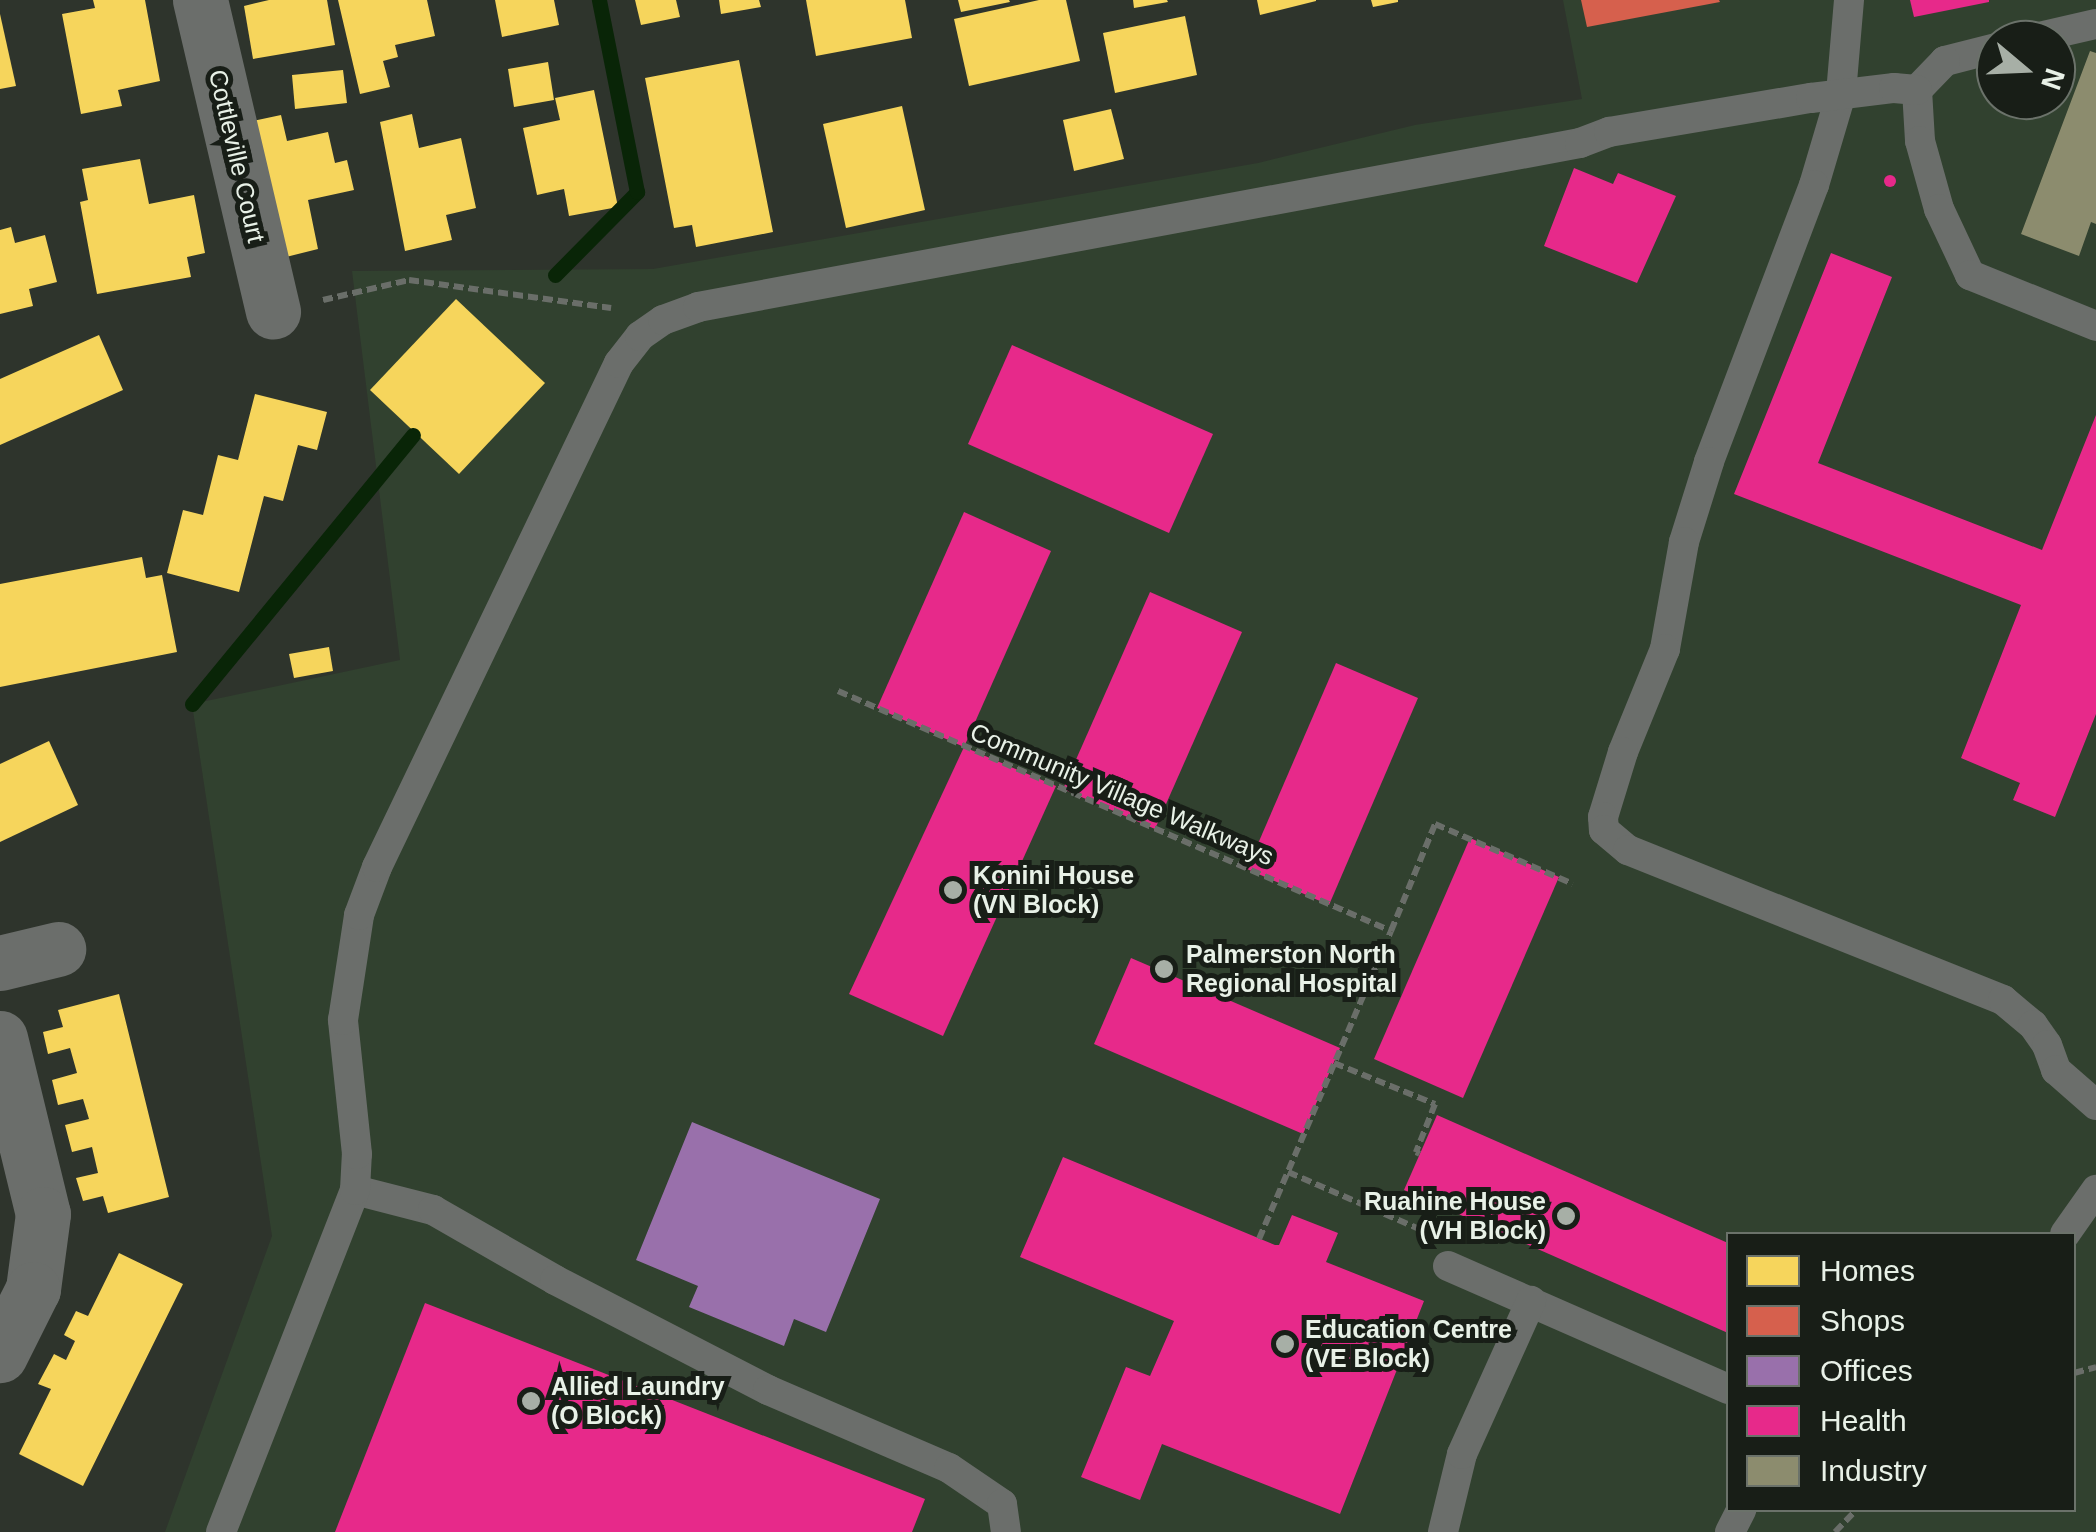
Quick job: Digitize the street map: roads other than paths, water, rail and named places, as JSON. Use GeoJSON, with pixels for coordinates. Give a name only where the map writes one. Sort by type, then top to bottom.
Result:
{"type":"FeatureCollection","features":[{"type":"Feature","properties":{"kind":"street","name":"Cottleville Court"},"geometry":{"type":"LineString","coordinates":[[200,0],[273,312]]}},
{"type":"Feature","properties":{"kind":"street"},"geometry":{"type":"LineString","coordinates":[[0,963],[58,949]]}},
{"type":"Feature","properties":{"kind":"street"},"geometry":{"type":"LineString","coordinates":[[0,1038],[43,1214],[33,1288],[0,1356]]}},
{"type":"Feature","properties":{"kind":"lane"},"geometry":{"type":"LineString","coordinates":[[1850,0],[1842,94],[1814,185],[1709,462],[1684,542],[1664,649],[1623,752],[1603,817],[1604,830],[1628,850],[2003,1000],[2040,1035],[2056,1070],[2096,1104]]}},
{"type":"Feature","properties":{"kind":"lane"},"geometry":{"type":"LineString","coordinates":[[221,1532],[355,1190],[357,1154],[344,1020],[359,915],[386,849],[611,379],[640,336],[663,320],[698,307],[1580,143],[1610,132],[1842,94],[1917,90],[1945,62],[1976,53]]}},
{"type":"Feature","properties":{"kind":"lane"},"geometry":{"type":"LineString","coordinates":[[1917,90],[1920,141],[1939,209],[1970,276],[2096,326]]}},
{"type":"Feature","properties":{"kind":"lane"},"geometry":{"type":"LineString","coordinates":[[355,1190],[434,1210],[555,1280],[768,1390],[949,1468],[1002,1504],[1006,1532]]}},
{"type":"Feature","properties":{"kind":"lane"},"geometry":{"type":"LineString","coordinates":[[2066,1232],[2096,1190]]}},
{"type":"Feature","properties":{"kind":"lane"},"geometry":{"type":"LineString","coordinates":[[1448,1266],[1726,1388]]}},
{"type":"Feature","properties":{"kind":"lane"},"geometry":{"type":"LineString","coordinates":[[1443,1532],[1462,1454],[1531,1302]]}},
{"type":"Feature","properties":{"kind":"waterway"},"geometry":{"type":"LineString","coordinates":[[555,275],[637,192],[599,0]]}},
{"type":"Feature","properties":{"kind":"waterway"},"geometry":{"type":"LineString","coordinates":[[192,704],[413,435]]}},
{"type":"Feature","properties":{"kind":"place","name":"Konini House (VN Block)"},"geometry":{"type":"Point","coordinates":[953,890]}},
{"type":"Feature","properties":{"kind":"place","name":"Palmerston North Regional Hospital"},"geometry":{"type":"Point","coordinates":[1164,969]}},
{"type":"Feature","properties":{"kind":"place","name":"Ruahine House (VH Block)"},"geometry":{"type":"Point","coordinates":[1566,1216]}},
{"type":"Feature","properties":{"kind":"place","name":"Education Centre (VE Block)"},"geometry":{"type":"Point","coordinates":[1285,1344]}},
{"type":"Feature","properties":{"kind":"place","name":"Allied Laundry (O Block)"},"geometry":{"type":"Point","coordinates":[531,1401]}}]}
